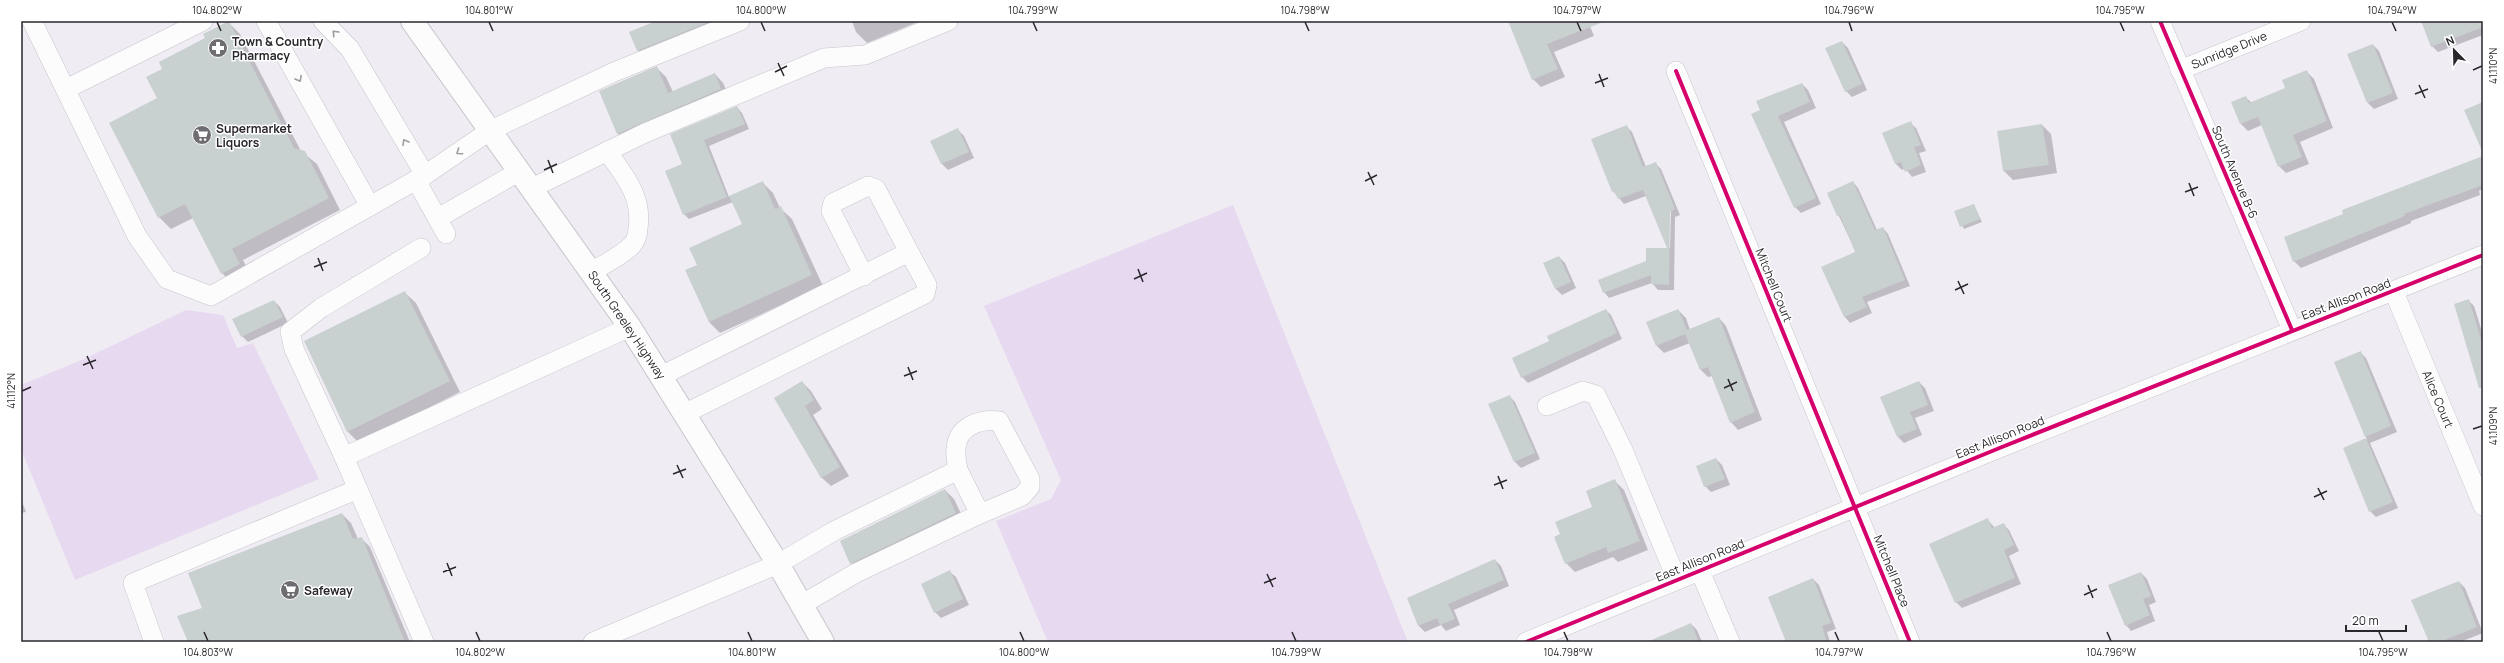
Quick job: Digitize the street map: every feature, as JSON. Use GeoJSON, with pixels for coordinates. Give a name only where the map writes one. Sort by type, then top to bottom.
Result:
{"type":"FeatureCollection","features":[{"type":"Feature","properties":{"kind":"highway","name":"South Greeley Highway"},"geometry":{"type":"LineString","coordinates":[[412,21],[630,327],[778,564],[822,642]]}},
{"type":"Feature","properties":{"kind":"street"},"geometry":{"type":"LineString","coordinates":[[32,21],[137,236],[167,279],[211,296],[421,178],[491,130],[614,72],[740,21]]}},
{"type":"Feature","properties":{"kind":"street"},"geometry":{"type":"LineString","coordinates":[[66,89],[203,21]]}},
{"type":"Feature","properties":{"kind":"street"},"geometry":{"type":"LineString","coordinates":[[266,21],[370,206]]}},
{"type":"Feature","properties":{"kind":"street"},"geometry":{"type":"LineString","coordinates":[[323,21],[350,50],[421,178],[442,226],[526,179],[608,151],[645,133],[824,58],[865,55],[948,21]]}},
{"type":"Feature","properties":{"kind":"street","name":"South Avenue B-6"},"geometry":{"type":"LineString","coordinates":[[2160,21],[2292,330]]}},
{"type":"Feature","properties":{"kind":"street","name":"Sunridge Drive"},"geometry":{"type":"LineString","coordinates":[[2180,70],[2301,21]]}},
{"type":"Feature","properties":{"kind":"street","name":"Mitchell Court"},"geometry":{"type":"LineString","coordinates":[[1676,71],[1855,507]]}},
{"type":"Feature","properties":{"kind":"street"},"geometry":{"type":"LineString","coordinates":[[591,272],[632,245],[637,235],[640,221],[638,199],[630,183],[608,151]]}},
{"type":"Feature","properties":{"kind":"street"},"geometry":{"type":"LineString","coordinates":[[684,414],[925,294],[927,285],[876,189],[868,186],[833,203],[831,211],[864,276]]}},
{"type":"Feature","properties":{"kind":"street"},"geometry":{"type":"LineString","coordinates":[[421,248],[320,308],[290,332],[294,349],[344,457],[424,642]]}},
{"type":"Feature","properties":{"kind":"street"},"geometry":{"type":"LineString","coordinates":[[661,376],[864,276],[909,252]]}},
{"type":"Feature","properties":{"kind":"street","name":"East Allison Road"},"geometry":{"type":"LineString","coordinates":[[1526,642],[1555,636],[1678,580],[1855,507],[2292,330],[2394,292],[2483,255]]}},
{"type":"Feature","properties":{"kind":"street","name":"Alice Court"},"geometry":{"type":"LineString","coordinates":[[2394,292],[2483,506]]}},
{"type":"Feature","properties":{"kind":"street"},"geometry":{"type":"LineString","coordinates":[[344,457],[630,327]]}},
{"type":"Feature","properties":{"kind":"street"},"geometry":{"type":"LineString","coordinates":[[1547,406],[1583,391],[1596,395],[1622,450],[1678,580]]}},
{"type":"Feature","properties":{"kind":"street"},"geometry":{"type":"LineString","coordinates":[[801,605],[856,573],[980,514],[1022,496],[1030,487],[1030,479],[999,421],[987,419],[968,426],[959,438],[956,448],[958,470],[980,514]]}},
{"type":"Feature","properties":{"kind":"street"},"geometry":{"type":"LineString","coordinates":[[602,640],[778,564],[834,531],[958,470]]}},
{"type":"Feature","properties":{"kind":"street"},"geometry":{"type":"LineString","coordinates":[[154,642],[132,583],[358,489]]}},
{"type":"Feature","properties":{"kind":"street","name":"Mitchell Place"},"geometry":{"type":"LineString","coordinates":[[1855,507],[1910,642]]}},
{"type":"Feature","properties":{"kind":"street"},"geometry":{"type":"LineString","coordinates":[[1700,571],[1730,642]]}},
{"type":"Feature","properties":{"kind":"shaded area"},"geometry":{"type":"Polygon","coordinates":[[[1233,205],[1408,642],[1048,642],[996,521],[1051,499],[1061,480],[984,306],[1233,205]]]}},
{"type":"Feature","properties":{"kind":"shaded area"},"geometry":{"type":"Polygon","coordinates":[[[186,310],[223,315],[237,348],[253,343],[319,479],[75,580],[21,449],[21,385],[84,359],[186,310]]]}},
{"type":"Feature","properties":{"kind":"building","name":"Supermarket Liquors"},"geometry":{"type":"Polygon","coordinates":[[[229,21],[294,148],[305,151],[329,198],[232,249],[240,264],[221,274],[185,204],[158,218],[109,123],[157,98],[146,77],[162,69],[159,62],[205,38],[203,34],[229,21]]]}},
{"type":"Feature","properties":{"kind":"building"},"geometry":{"type":"Polygon","coordinates":[[[656,21],[711,21],[637,51],[629,32],[656,21]]]}},
{"type":"Feature","properties":{"kind":"building"},"geometry":{"type":"Polygon","coordinates":[[[1508,21],[1603,22],[1547,44],[1558,69],[1532,80],[1508,21]]]}},
{"type":"Feature","properties":{"kind":"building"},"geometry":{"type":"Polygon","coordinates":[[[2421,21],[2483,21],[2483,27],[2431,47],[2421,21]]]}},
{"type":"Feature","properties":{"kind":"building"},"geometry":{"type":"Polygon","coordinates":[[[1842,41],[1862,84],[1845,92],[1825,48],[1842,41]]]}},
{"type":"Feature","properties":{"kind":"building"},"geometry":{"type":"Polygon","coordinates":[[[2373,44],[2393,93],[2367,103],[2347,54],[2373,44]]]}},
{"type":"Feature","properties":{"kind":"building"},"geometry":{"type":"Polygon","coordinates":[[[657,66],[668,93],[715,73],[721,89],[617,134],[599,91],[657,66]]]}},
{"type":"Feature","properties":{"kind":"building"},"geometry":{"type":"Polygon","coordinates":[[[2307,70],[2327,121],[2293,135],[2302,157],[2278,167],[2258,117],[2240,124],[2231,102],[2246,96],[2249,103],[2285,88],[2282,80],[2307,70]]]}},
{"type":"Feature","properties":{"kind":"building"},"geometry":{"type":"Polygon","coordinates":[[[1802,83],[1810,102],[1778,116],[1816,198],[1794,208],[1751,114],[1760,110],[1756,101],[1802,83]]]}},
{"type":"Feature","properties":{"kind":"building"},"geometry":{"type":"Polygon","coordinates":[[[2483,102],[2483,153],[2464,110],[2483,102]]]}},
{"type":"Feature","properties":{"kind":"building"},"geometry":{"type":"Polygon","coordinates":[[[737,106],[745,124],[704,140],[727,197],[683,215],[665,171],[682,164],[670,134],[737,106]]]}},
{"type":"Feature","properties":{"kind":"building"},"geometry":{"type":"Polygon","coordinates":[[[1911,121],[1921,145],[1914,147],[1921,165],[1905,172],[1901,162],[1895,164],[1882,133],[1911,121]]]}},
{"type":"Feature","properties":{"kind":"building"},"geometry":{"type":"Polygon","coordinates":[[[2042,124],[2049,165],[2003,171],[1997,131],[2042,124]]]}},
{"type":"Feature","properties":{"kind":"building"},"geometry":{"type":"Polygon","coordinates":[[[1627,125],[1643,167],[1656,162],[1675,209],[1670,212],[1669,285],[1651,284],[1651,275],[1603,293],[1598,280],[1646,261],[1646,248],[1667,248],[1643,190],[1618,199],[1614,191],[1612,192],[1591,139],[1627,125]]]}},
{"type":"Feature","properties":{"kind":"building"},"geometry":{"type":"Polygon","coordinates":[[[958,128],[969,152],[941,164],[930,141],[958,128]]]}},
{"type":"Feature","properties":{"kind":"building"},"geometry":{"type":"Polygon","coordinates":[[[2483,156],[2483,185],[2404,214],[2405,216],[2293,262],[2284,237],[2343,214],[2342,210],[2483,156]]]}},
{"type":"Feature","properties":{"kind":"building"},"geometry":{"type":"Polygon","coordinates":[[[763,181],[775,209],[781,206],[812,275],[709,322],[685,270],[697,265],[689,248],[742,224],[729,196],[763,181]]]}},
{"type":"Feature","properties":{"kind":"building"},"geometry":{"type":"Polygon","coordinates":[[[1853,181],[1875,230],[1883,227],[1905,280],[1862,297],[1867,307],[1844,317],[1821,267],[1855,252],[1840,215],[1837,216],[1827,193],[1853,181]]]}},
{"type":"Feature","properties":{"kind":"building"},"geometry":{"type":"Polygon","coordinates":[[[1974,204],[1980,219],[1960,227],[1954,211],[1974,204]]]}},
{"type":"Feature","properties":{"kind":"building"},"geometry":{"type":"Polygon","coordinates":[[[1559,256],[1571,282],[1555,289],[1543,263],[1559,256]]]}},
{"type":"Feature","properties":{"kind":"building"},"geometry":{"type":"Polygon","coordinates":[[[405,291],[450,381],[347,432],[304,341],[405,291]]]}},
{"type":"Feature","properties":{"kind":"building"},"geometry":{"type":"Polygon","coordinates":[[[2469,299],[2483,346],[2483,388],[2479,388],[2454,304],[2469,299]]]}},
{"type":"Feature","properties":{"kind":"building"},"geometry":{"type":"Polygon","coordinates":[[[274,300],[283,317],[241,337],[232,319],[274,300]]]}},
{"type":"Feature","properties":{"kind":"building"},"geometry":{"type":"Polygon","coordinates":[[[1606,309],[1617,333],[1521,378],[1512,358],[1549,341],[1547,336],[1606,309]]]}},
{"type":"Feature","properties":{"kind":"building"},"geometry":{"type":"Polygon","coordinates":[[[1678,309],[1687,330],[1719,317],[1755,412],[1730,423],[1708,367],[1700,370],[1685,334],[1656,346],[1646,322],[1678,309]]]}},
{"type":"Feature","properties":{"kind":"building"},"geometry":{"type":"Polygon","coordinates":[[[2361,351],[2391,426],[2365,437],[2334,362],[2361,351]]]}},
{"type":"Feature","properties":{"kind":"building"},"geometry":{"type":"Polygon","coordinates":[[[802,381],[814,400],[805,406],[840,467],[821,478],[774,398],[802,381]]]}},
{"type":"Feature","properties":{"kind":"building"},"geometry":{"type":"Polygon","coordinates":[[[1919,381],[1928,405],[1910,412],[1917,429],[1897,437],[1880,397],[1919,381]]]}},
{"type":"Feature","properties":{"kind":"building"},"geometry":{"type":"Polygon","coordinates":[[[1510,395],[1535,453],[1514,462],[1488,404],[1510,395]]]}},
{"type":"Feature","properties":{"kind":"building"},"geometry":{"type":"Polygon","coordinates":[[[2366,438],[2393,502],[2369,512],[2343,448],[2366,438]]]}},
{"type":"Feature","properties":{"kind":"building"},"geometry":{"type":"Polygon","coordinates":[[[1716,458],[1725,479],[1704,487],[1696,466],[1716,458]]]}},
{"type":"Feature","properties":{"kind":"building"},"geometry":{"type":"Polygon","coordinates":[[[1615,479],[1640,541],[1608,553],[1606,547],[1565,564],[1554,537],[1560,534],[1555,522],[1592,507],[1586,491],[1615,479]]]}},
{"type":"Feature","properties":{"kind":"building"},"geometry":{"type":"Polygon","coordinates":[[[945,489],[956,513],[850,564],[840,541],[945,489]]]}},
{"type":"Feature","properties":{"kind":"building","name":"Safeway"},"geometry":{"type":"Polygon","coordinates":[[[342,513],[353,539],[362,537],[405,642],[188,642],[177,616],[202,608],[188,573],[342,513]]]}},
{"type":"Feature","properties":{"kind":"building"},"geometry":{"type":"Polygon","coordinates":[[[1988,518],[1992,528],[2004,523],[2014,545],[2004,550],[2015,578],[1955,603],[1929,544],[1988,518]]]}},
{"type":"Feature","properties":{"kind":"building"},"geometry":{"type":"Polygon","coordinates":[[[1495,559],[1504,580],[1448,604],[1455,619],[1440,625],[1437,618],[1418,626],[1407,598],[1495,559]]]}},
{"type":"Feature","properties":{"kind":"building"},"geometry":{"type":"Polygon","coordinates":[[[950,570],[963,599],[934,613],[921,584],[950,570]]]}},
{"type":"Feature","properties":{"kind":"building"},"geometry":{"type":"Polygon","coordinates":[[[2141,572],[2151,596],[2143,599],[2150,615],[2125,626],[2108,585],[2141,572]]]}},
{"type":"Feature","properties":{"kind":"building"},"geometry":{"type":"Polygon","coordinates":[[[1813,578],[1831,623],[1822,626],[1827,642],[1786,642],[1768,597],[1813,578]]]}},
{"type":"Feature","properties":{"kind":"building"},"geometry":{"type":"Polygon","coordinates":[[[2459,581],[2477,627],[2440,642],[2429,642],[2411,600],[2459,581]]]}},
{"type":"Feature","properties":{"kind":"building"},"geometry":{"type":"Polygon","coordinates":[[[1691,623],[1699,642],[1647,642],[1691,623]]]}},
{"type":"Feature","properties":{"kind":"cycle path"},"geometry":{"type":"LineString","coordinates":[[2160,21],[2292,330]]}},
{"type":"Feature","properties":{"kind":"cycle path"},"geometry":{"type":"LineString","coordinates":[[1676,71],[1910,642]]}},
{"type":"Feature","properties":{"kind":"cycle path"},"geometry":{"type":"LineString","coordinates":[[1526,642],[2002,447],[2483,255]]}},
{"type":"Feature","properties":{"kind":"place","name":"Town & Country Pharmacy"},"geometry":{"type":"Point","coordinates":[218,48]}},
{"type":"Feature","properties":{"kind":"place","name":"Supermarket Liquors"},"geometry":{"type":"Point","coordinates":[202,135]}},
{"type":"Feature","properties":{"kind":"place","name":"Safeway"},"geometry":{"type":"Point","coordinates":[290,590]}}]}
